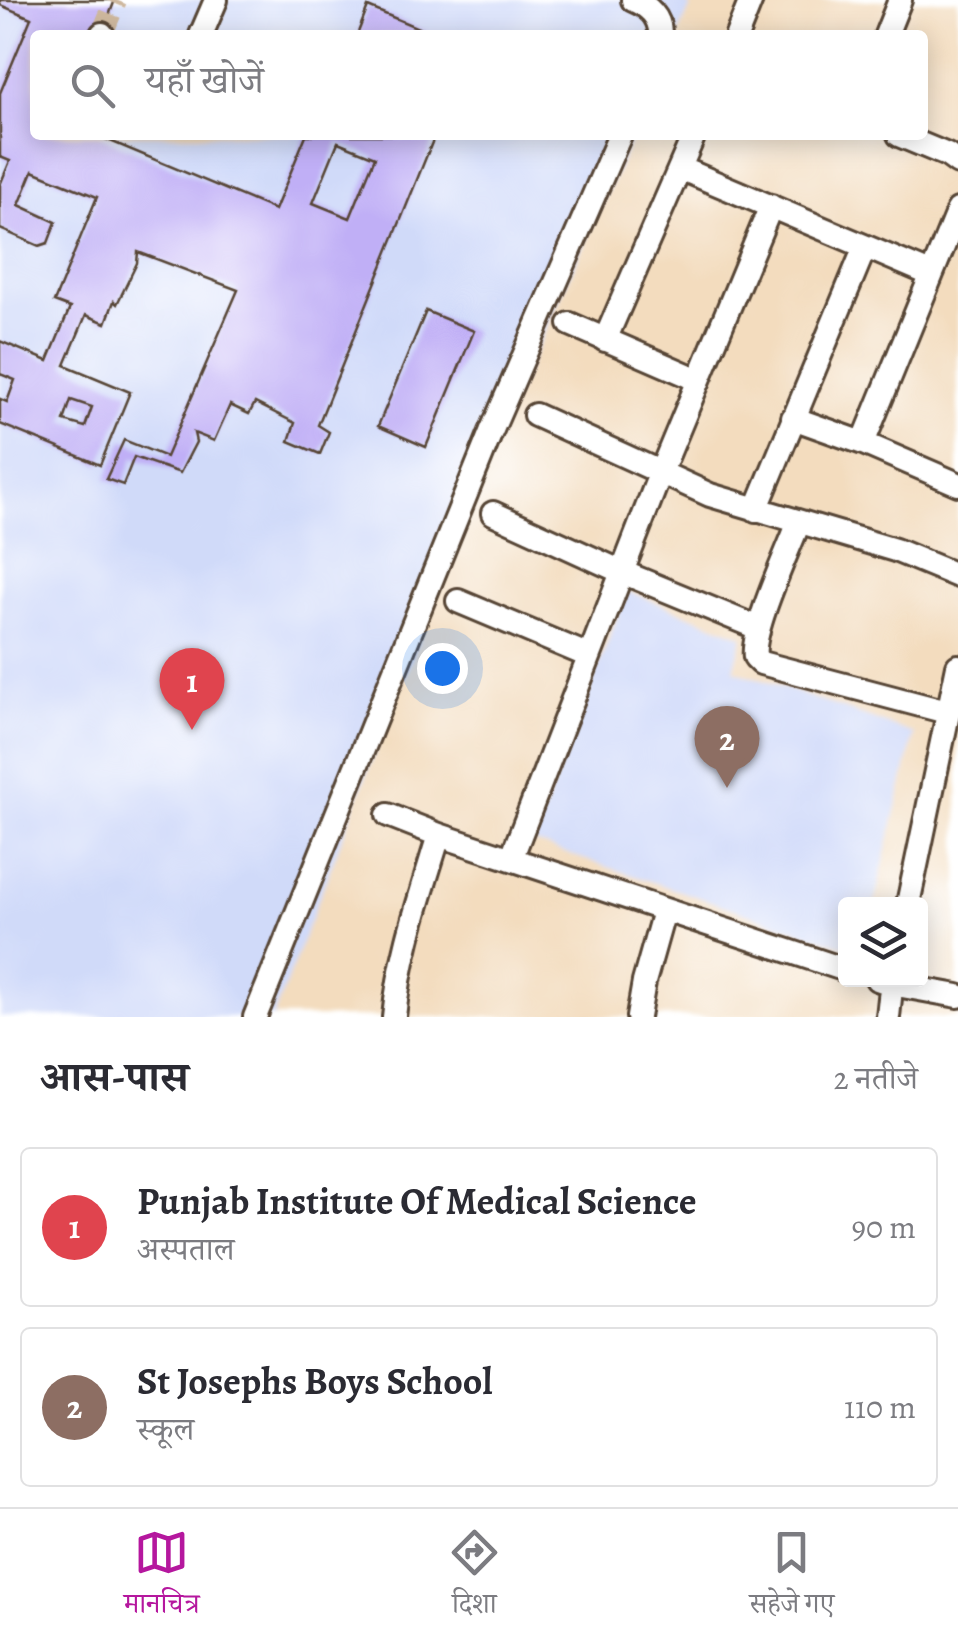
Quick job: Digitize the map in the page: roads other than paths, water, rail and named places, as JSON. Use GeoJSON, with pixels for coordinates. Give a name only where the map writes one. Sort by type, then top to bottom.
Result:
{"type":"FeatureCollection","features":[{"type":"Feature","properties":{"kind":"street"},"geometry":{"type":"LineString","coordinates":[[634,0],[654,13],[660,30]]}},
{"type":"Feature","properties":{"kind":"street"},"geometry":{"type":"LineString","coordinates":[[738,30],[751,0]]}},
{"type":"Feature","properties":{"kind":"street"},"geometry":{"type":"LineString","coordinates":[[887,30],[896,1]]}},
{"type":"Feature","properties":{"kind":"street"},"geometry":{"type":"LineString","coordinates":[[202,30],[207,3]]}},
{"type":"Feature","properties":{"kind":"street"},"geometry":{"type":"LineString","coordinates":[[255,1017],[491,432],[618,140]]}},
{"type":"Feature","properties":{"kind":"street"},"geometry":{"type":"LineString","coordinates":[[605,340],[692,140]]}},
{"type":"Feature","properties":{"kind":"street"},"geometry":{"type":"LineString","coordinates":[[911,140],[958,163]]}},
{"type":"Feature","properties":{"kind":"street"},"geometry":{"type":"LineString","coordinates":[[680,168],[930,274]]}},
{"type":"Feature","properties":{"kind":"street"},"geometry":{"type":"LineString","coordinates":[[511,859],[660,474],[771,206]]}},
{"type":"Feature","properties":{"kind":"street"},"geometry":{"type":"LineString","coordinates":[[863,443],[958,210]]}},
{"type":"Feature","properties":{"kind":"street"},"geometry":{"type":"LineString","coordinates":[[756,510],[865,247]]}},
{"type":"Feature","properties":{"kind":"street"},"geometry":{"type":"LineString","coordinates":[[570,324],[700,380]]}},
{"type":"Feature","properties":{"kind":"street"},"geometry":{"type":"LineString","coordinates":[[535,414],[710,495],[895,550],[958,576]]}},
{"type":"Feature","properties":{"kind":"street"},"geometry":{"type":"LineString","coordinates":[[794,418],[958,484]]}},
{"type":"Feature","properties":{"kind":"street"},"geometry":{"type":"LineString","coordinates":[[493,513],[758,628]]}},
{"type":"Feature","properties":{"kind":"street"},"geometry":{"type":"LineString","coordinates":[[799,522],[758,628],[755,657],[762,663],[946,712]]}},
{"type":"Feature","properties":{"kind":"street"},"geometry":{"type":"LineString","coordinates":[[458,601],[589,656]]}},
{"type":"Feature","properties":{"kind":"street"},"geometry":{"type":"LineString","coordinates":[[910,897],[948,768],[946,712],[958,666]]}},
{"type":"Feature","properties":{"kind":"street"},"geometry":{"type":"LineString","coordinates":[[388,815],[838,967]]}},
{"type":"Feature","properties":{"kind":"street"},"geometry":{"type":"LineString","coordinates":[[394,1017],[411,925],[439,835]]}},
{"type":"Feature","properties":{"kind":"street"},"geometry":{"type":"LineString","coordinates":[[638,1017],[664,911]]}},
{"type":"Feature","properties":{"kind":"street"},"geometry":{"type":"LineString","coordinates":[[887,987],[888,1017]]}},
{"type":"Feature","properties":{"kind":"street"},"geometry":{"type":"LineString","coordinates":[[915,987],[958,996]]}},
{"type":"Feature","properties":{"kind":"tunnel"},"geometry":{"type":"LineString","coordinates":[[104,30],[116,0]]}},
{"type":"Feature","properties":{"kind":"place","name":"Punjab Institute Of Medical Science"},"geometry":{"type":"Point","coordinates":[192,730]}},
{"type":"Feature","properties":{"kind":"place","name":"St Josephs Boys School"},"geometry":{"type":"Point","coordinates":[727,788]}}]}
